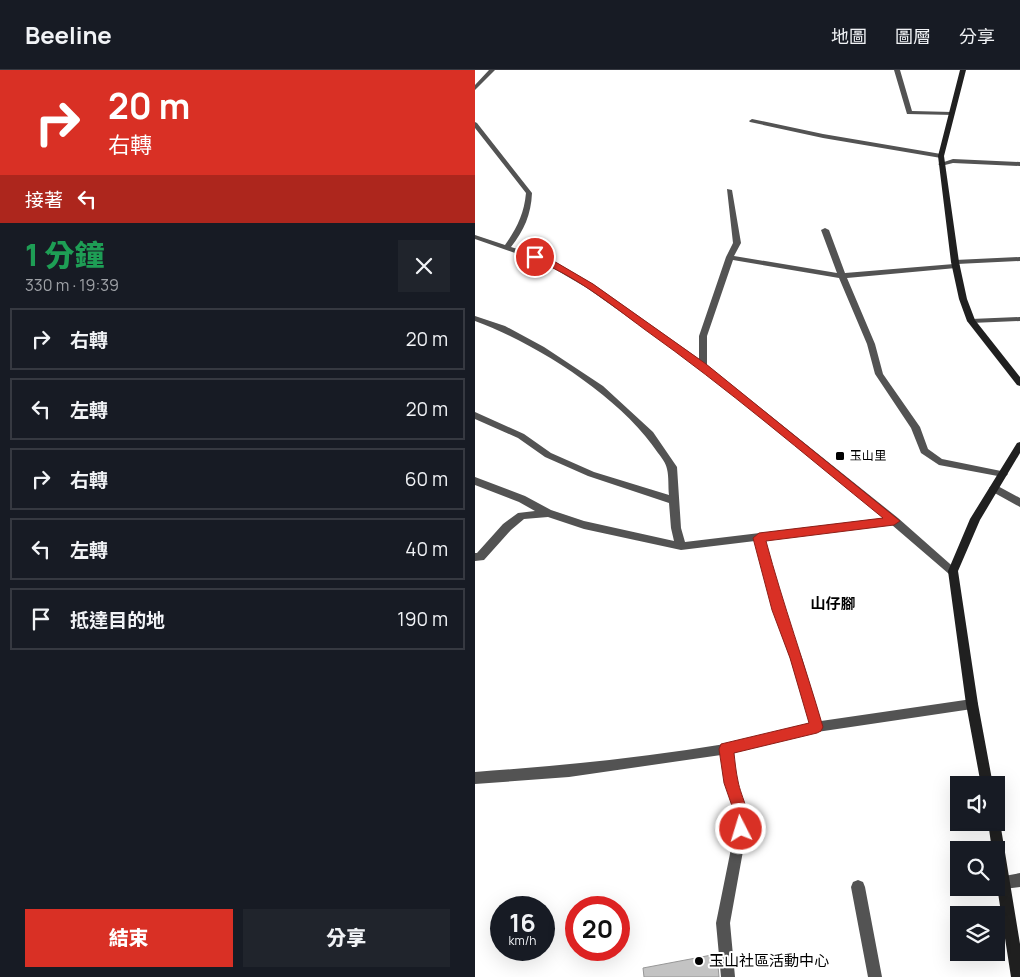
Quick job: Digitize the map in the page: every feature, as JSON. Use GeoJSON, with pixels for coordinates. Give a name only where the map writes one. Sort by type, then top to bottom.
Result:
{"type":"FeatureCollection","features":[{"type":"Feature","properties":{"kind":"street"},"geometry":{"type":"LineString","coordinates":[[963,70],[941,160],[955,264],[963,299],[971,321],[1019,379]]}},
{"type":"Feature","properties":{"kind":"street"},"geometry":{"type":"LineString","coordinates":[[985,776],[972,704],[953,571],[975,519],[1020,446]]}},
{"type":"Feature","properties":{"kind":"street"},"geometry":{"type":"LineString","coordinates":[[1005,882],[1018,977]]}},
{"type":"Feature","properties":{"kind":"lane"},"geometry":{"type":"LineString","coordinates":[[475,88],[492,70]]}},
{"type":"Feature","properties":{"kind":"lane"},"geometry":{"type":"LineString","coordinates":[[897,70],[909,114],[952,114]]}},
{"type":"Feature","properties":{"kind":"lane"},"geometry":{"type":"LineString","coordinates":[[753,121],[941,160],[1020,164]]}},
{"type":"Feature","properties":{"kind":"lane"},"geometry":{"type":"LineString","coordinates":[[475,124],[529,193],[529,208],[524,225],[507,247]]}},
{"type":"Feature","properties":{"kind":"lane"},"geometry":{"type":"LineString","coordinates":[[703,366],[703,336],[730,257],[737,243],[729,190]]}},
{"type":"Feature","properties":{"kind":"lane"},"geometry":{"type":"LineString","coordinates":[[825,230],[841,276],[871,344],[879,374],[915,427],[924,451],[939,462],[1003,474]]}},
{"type":"Feature","properties":{"kind":"lane"},"geometry":{"type":"LineString","coordinates":[[475,237],[549,262],[590,286],[703,366],[953,571]]}},
{"type":"Feature","properties":{"kind":"lane"},"geometry":{"type":"LineString","coordinates":[[730,257],[841,276],[1020,259]]}},
{"type":"Feature","properties":{"kind":"lane"},"geometry":{"type":"LineString","coordinates":[[475,318],[503,328],[541,349],[600,388],[650,434],[672,467],[675,528],[681,546]]}},
{"type":"Feature","properties":{"kind":"lane"},"geometry":{"type":"LineString","coordinates":[[971,321],[1020,319]]}},
{"type":"Feature","properties":{"kind":"lane"},"geometry":{"type":"LineString","coordinates":[[475,415],[521,436],[547,455],[591,474],[675,501]]}},
{"type":"Feature","properties":{"kind":"lane"},"geometry":{"type":"LineString","coordinates":[[475,481],[522,499],[548,513],[584,524],[681,546],[894,521]]}},
{"type":"Feature","properties":{"kind":"lane"},"geometry":{"type":"LineString","coordinates":[[994,488],[1020,502]]}},
{"type":"Feature","properties":{"kind":"lane"},"geometry":{"type":"LineString","coordinates":[[475,557],[480,557],[507,526],[522,516],[548,513]]}},
{"type":"Feature","properties":{"kind":"lane"},"geometry":{"type":"LineString","coordinates":[[759,538],[778,610],[796,658],[817,727]]}},
{"type":"Feature","properties":{"kind":"lane"},"geometry":{"type":"LineString","coordinates":[[475,778],[569,771],[726,749],[817,727],[972,704]]}},
{"type":"Feature","properties":{"kind":"lane"},"geometry":{"type":"LineString","coordinates":[[726,749],[731,783],[739,806],[741,829],[723,923],[728,977]]}},
{"type":"Feature","properties":{"kind":"lane"},"geometry":{"type":"LineString","coordinates":[[1005,882],[1020,880]]}},
{"type":"Feature","properties":{"kind":"lane"},"geometry":{"type":"LineString","coordinates":[[858,887],[875,977]]}},
{"type":"Feature","properties":{"kind":"building","name":"玉山社區活動中心"},"geometry":{"type":"Polygon","coordinates":[[[717,954],[719,977],[644,977],[643,968],[717,954]]]}},
{"type":"Feature","properties":{"kind":"place","name":"玉山里"},"geometry":{"type":"Point","coordinates":[840,456]}},
{"type":"Feature","properties":{"kind":"place","name":"玉山社區活動中心"},"geometry":{"type":"Point","coordinates":[699,961]}},
{"type":"Feature","properties":{"kind":"district","name":"山仔腳"},"geometry":{"type":"Point","coordinates":[833,604]}},
{"type":"Feature","properties":{"kind":"route"},"geometry":{"type":"LineString","coordinates":[[535,257],[549,262],[590,286],[703,366],[894,521],[759,538],[778,610],[796,658],[817,727],[726,749],[731,783],[739,806],[741,829]]}}]}
